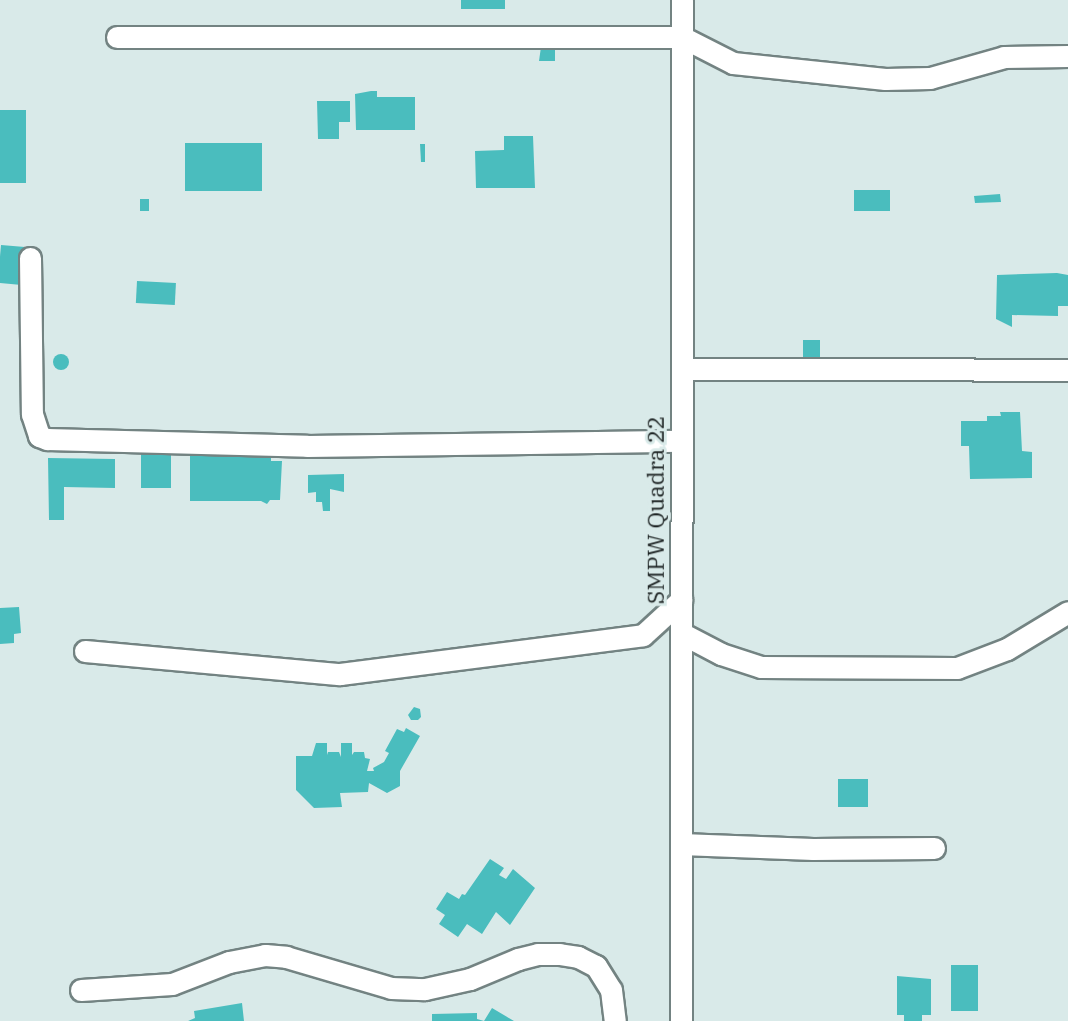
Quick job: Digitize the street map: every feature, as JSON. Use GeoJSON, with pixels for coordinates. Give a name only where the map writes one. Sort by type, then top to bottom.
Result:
{"type":"FeatureCollection","features":[{"type":"Feature","properties":{"kind":"street","name":"SMPW Quadra 22"},"geometry":{"type":"LineString","coordinates":[[681,1021],[682,0]]}},
{"type":"Feature","properties":{"kind":"street"},"geometry":{"type":"LineString","coordinates":[[117,37],[682,37],[733,63],[885,79],[930,78],[1004,57],[1068,57]]}},
{"type":"Feature","properties":{"kind":"street"},"geometry":{"type":"LineString","coordinates":[[30,258],[32,414],[39,436],[47,439],[307,446],[681,440]]}},
{"type":"Feature","properties":{"kind":"street"},"geometry":{"type":"LineString","coordinates":[[682,369],[1068,370]]}},
{"type":"Feature","properties":{"kind":"street"},"geometry":{"type":"LineString","coordinates":[[85,651],[340,674],[643,635],[681,600]]}},
{"type":"Feature","properties":{"kind":"street"},"geometry":{"type":"LineString","coordinates":[[681,633],[721,654],[761,667],[957,668],[1007,649],[1068,612]]}},
{"type":"Feature","properties":{"kind":"street"},"geometry":{"type":"LineString","coordinates":[[681,844],[813,849],[934,848]]}},
{"type":"Feature","properties":{"kind":"street"},"geometry":{"type":"LineString","coordinates":[[81,990],[172,984],[229,962],[265,955],[286,957],[391,988],[425,989],[470,979],[518,959],[538,954],[559,954],[578,957],[601,972],[611,990],[615,1021]]}},
{"type":"Feature","properties":{"kind":"building"},"geometry":{"type":"Polygon","coordinates":[[[461,0],[505,0],[505,9],[461,9],[461,0]]]}},
{"type":"Feature","properties":{"kind":"building"},"geometry":{"type":"Polygon","coordinates":[[[541,47],[552,47],[555,50],[555,61],[539,61],[541,47]]]}},
{"type":"Feature","properties":{"kind":"building"},"geometry":{"type":"Polygon","coordinates":[[[377,91],[377,97],[415,97],[415,130],[356,130],[355,94],[377,91]]]}},
{"type":"Feature","properties":{"kind":"building"},"geometry":{"type":"Polygon","coordinates":[[[317,101],[350,101],[350,122],[339,122],[339,139],[318,139],[317,101]]]}},
{"type":"Feature","properties":{"kind":"building"},"geometry":{"type":"Polygon","coordinates":[[[0,110],[26,110],[26,183],[0,183],[0,110]]]}},
{"type":"Feature","properties":{"kind":"building"},"geometry":{"type":"Polygon","coordinates":[[[504,136],[533,136],[535,188],[476,188],[475,151],[504,150],[504,136]]]}},
{"type":"Feature","properties":{"kind":"building"},"geometry":{"type":"Polygon","coordinates":[[[185,143],[262,143],[262,191],[185,191],[185,143]]]}},
{"type":"Feature","properties":{"kind":"building"},"geometry":{"type":"Polygon","coordinates":[[[420,144],[425,144],[425,162],[421,162],[420,144]]]}},
{"type":"Feature","properties":{"kind":"building"},"geometry":{"type":"Polygon","coordinates":[[[854,190],[890,190],[890,211],[854,211],[854,190]]]}},
{"type":"Feature","properties":{"kind":"building"},"geometry":{"type":"Polygon","coordinates":[[[1000,194],[1001,202],[975,203],[974,196],[1000,194]]]}},
{"type":"Feature","properties":{"kind":"building"},"geometry":{"type":"Polygon","coordinates":[[[140,199],[149,199],[149,211],[140,211],[140,199]]]}},
{"type":"Feature","properties":{"kind":"building"},"geometry":{"type":"Polygon","coordinates":[[[1,245],[25,247],[22,285],[0,283],[1,245]]]}},
{"type":"Feature","properties":{"kind":"building"},"geometry":{"type":"Polygon","coordinates":[[[997,275],[1068,275],[1068,306],[1058,306],[1058,316],[1012,315],[1012,327],[996,319],[997,275]]]}},
{"type":"Feature","properties":{"kind":"building"},"geometry":{"type":"Polygon","coordinates":[[[137,281],[176,283],[175,305],[136,303],[137,281]]]}},
{"type":"Feature","properties":{"kind":"building"},"geometry":{"type":"Polygon","coordinates":[[[803,340],[820,340],[820,360],[803,360],[803,340]]]}},
{"type":"Feature","properties":{"kind":"building"},"geometry":{"type":"Polygon","coordinates":[[[61,354],[67,356],[67,368],[61,370],[55,368],[53,362],[55,356],[61,354]]]}},
{"type":"Feature","properties":{"kind":"building"},"geometry":{"type":"Polygon","coordinates":[[[1000,412],[1020,412],[1022,451],[1032,452],[1032,478],[970,479],[969,446],[961,446],[961,421],[987,421],[987,416],[1001,416],[1000,412]]]}},
{"type":"Feature","properties":{"kind":"building"},"geometry":{"type":"Polygon","coordinates":[[[141,446],[171,446],[171,488],[141,488],[141,446]]]}},
{"type":"Feature","properties":{"kind":"building"},"geometry":{"type":"Polygon","coordinates":[[[190,447],[271,448],[271,461],[282,461],[280,500],[270,500],[267,504],[261,501],[190,501],[190,447]]]}},
{"type":"Feature","properties":{"kind":"building"},"geometry":{"type":"Polygon","coordinates":[[[48,458],[115,459],[115,488],[64,487],[64,520],[49,520],[48,458]]]}},
{"type":"Feature","properties":{"kind":"building"},"geometry":{"type":"Polygon","coordinates":[[[344,474],[344,492],[330,489],[330,511],[323,511],[322,502],[316,502],[316,492],[308,493],[308,475],[344,474]]]}},
{"type":"Feature","properties":{"kind":"building"},"geometry":{"type":"Polygon","coordinates":[[[19,607],[21,633],[14,634],[14,643],[0,644],[0,608],[19,607]]]}},
{"type":"Feature","properties":{"kind":"building"},"geometry":{"type":"Polygon","coordinates":[[[414,707],[420,709],[421,717],[418,720],[411,720],[408,715],[414,707]]]}},
{"type":"Feature","properties":{"kind":"building"},"geometry":{"type":"Polygon","coordinates":[[[406,728],[420,736],[400,771],[400,786],[387,793],[369,783],[368,792],[340,793],[342,807],[314,808],[296,790],[296,756],[312,756],[316,743],[327,743],[327,755],[328,752],[339,752],[341,757],[341,743],[352,743],[352,755],[354,752],[364,752],[365,758],[370,759],[367,771],[374,771],[373,768],[384,762],[389,753],[385,751],[397,729],[404,732],[406,728]]]}},
{"type":"Feature","properties":{"kind":"building"},"geometry":{"type":"Polygon","coordinates":[[[838,779],[868,779],[868,807],[838,807],[838,779]]]}},
{"type":"Feature","properties":{"kind":"building"},"geometry":{"type":"Polygon","coordinates":[[[490,859],[504,868],[499,875],[506,879],[513,869],[535,888],[510,925],[496,912],[482,934],[467,924],[458,937],[439,924],[445,915],[436,909],[447,892],[459,899],[462,894],[465,895],[490,859]]]}},
{"type":"Feature","properties":{"kind":"building"},"geometry":{"type":"Polygon","coordinates":[[[951,965],[978,965],[978,1011],[951,1011],[951,965]]]}},
{"type":"Feature","properties":{"kind":"building"},"geometry":{"type":"Polygon","coordinates":[[[897,976],[931,979],[931,1015],[922,1015],[922,1021],[904,1021],[904,1015],[897,1015],[897,976]]]}},
{"type":"Feature","properties":{"kind":"building"},"geometry":{"type":"Polygon","coordinates":[[[242,1003],[244,1021],[188,1021],[195,1018],[194,1011],[242,1003]]]}},
{"type":"Feature","properties":{"kind":"building"},"geometry":{"type":"Polygon","coordinates":[[[492,1008],[514,1021],[484,1021],[492,1008]]]}},
{"type":"Feature","properties":{"kind":"building"},"geometry":{"type":"Polygon","coordinates":[[[477,1013],[477,1019],[484,1021],[432,1021],[432,1014],[477,1013]]]}}]}
